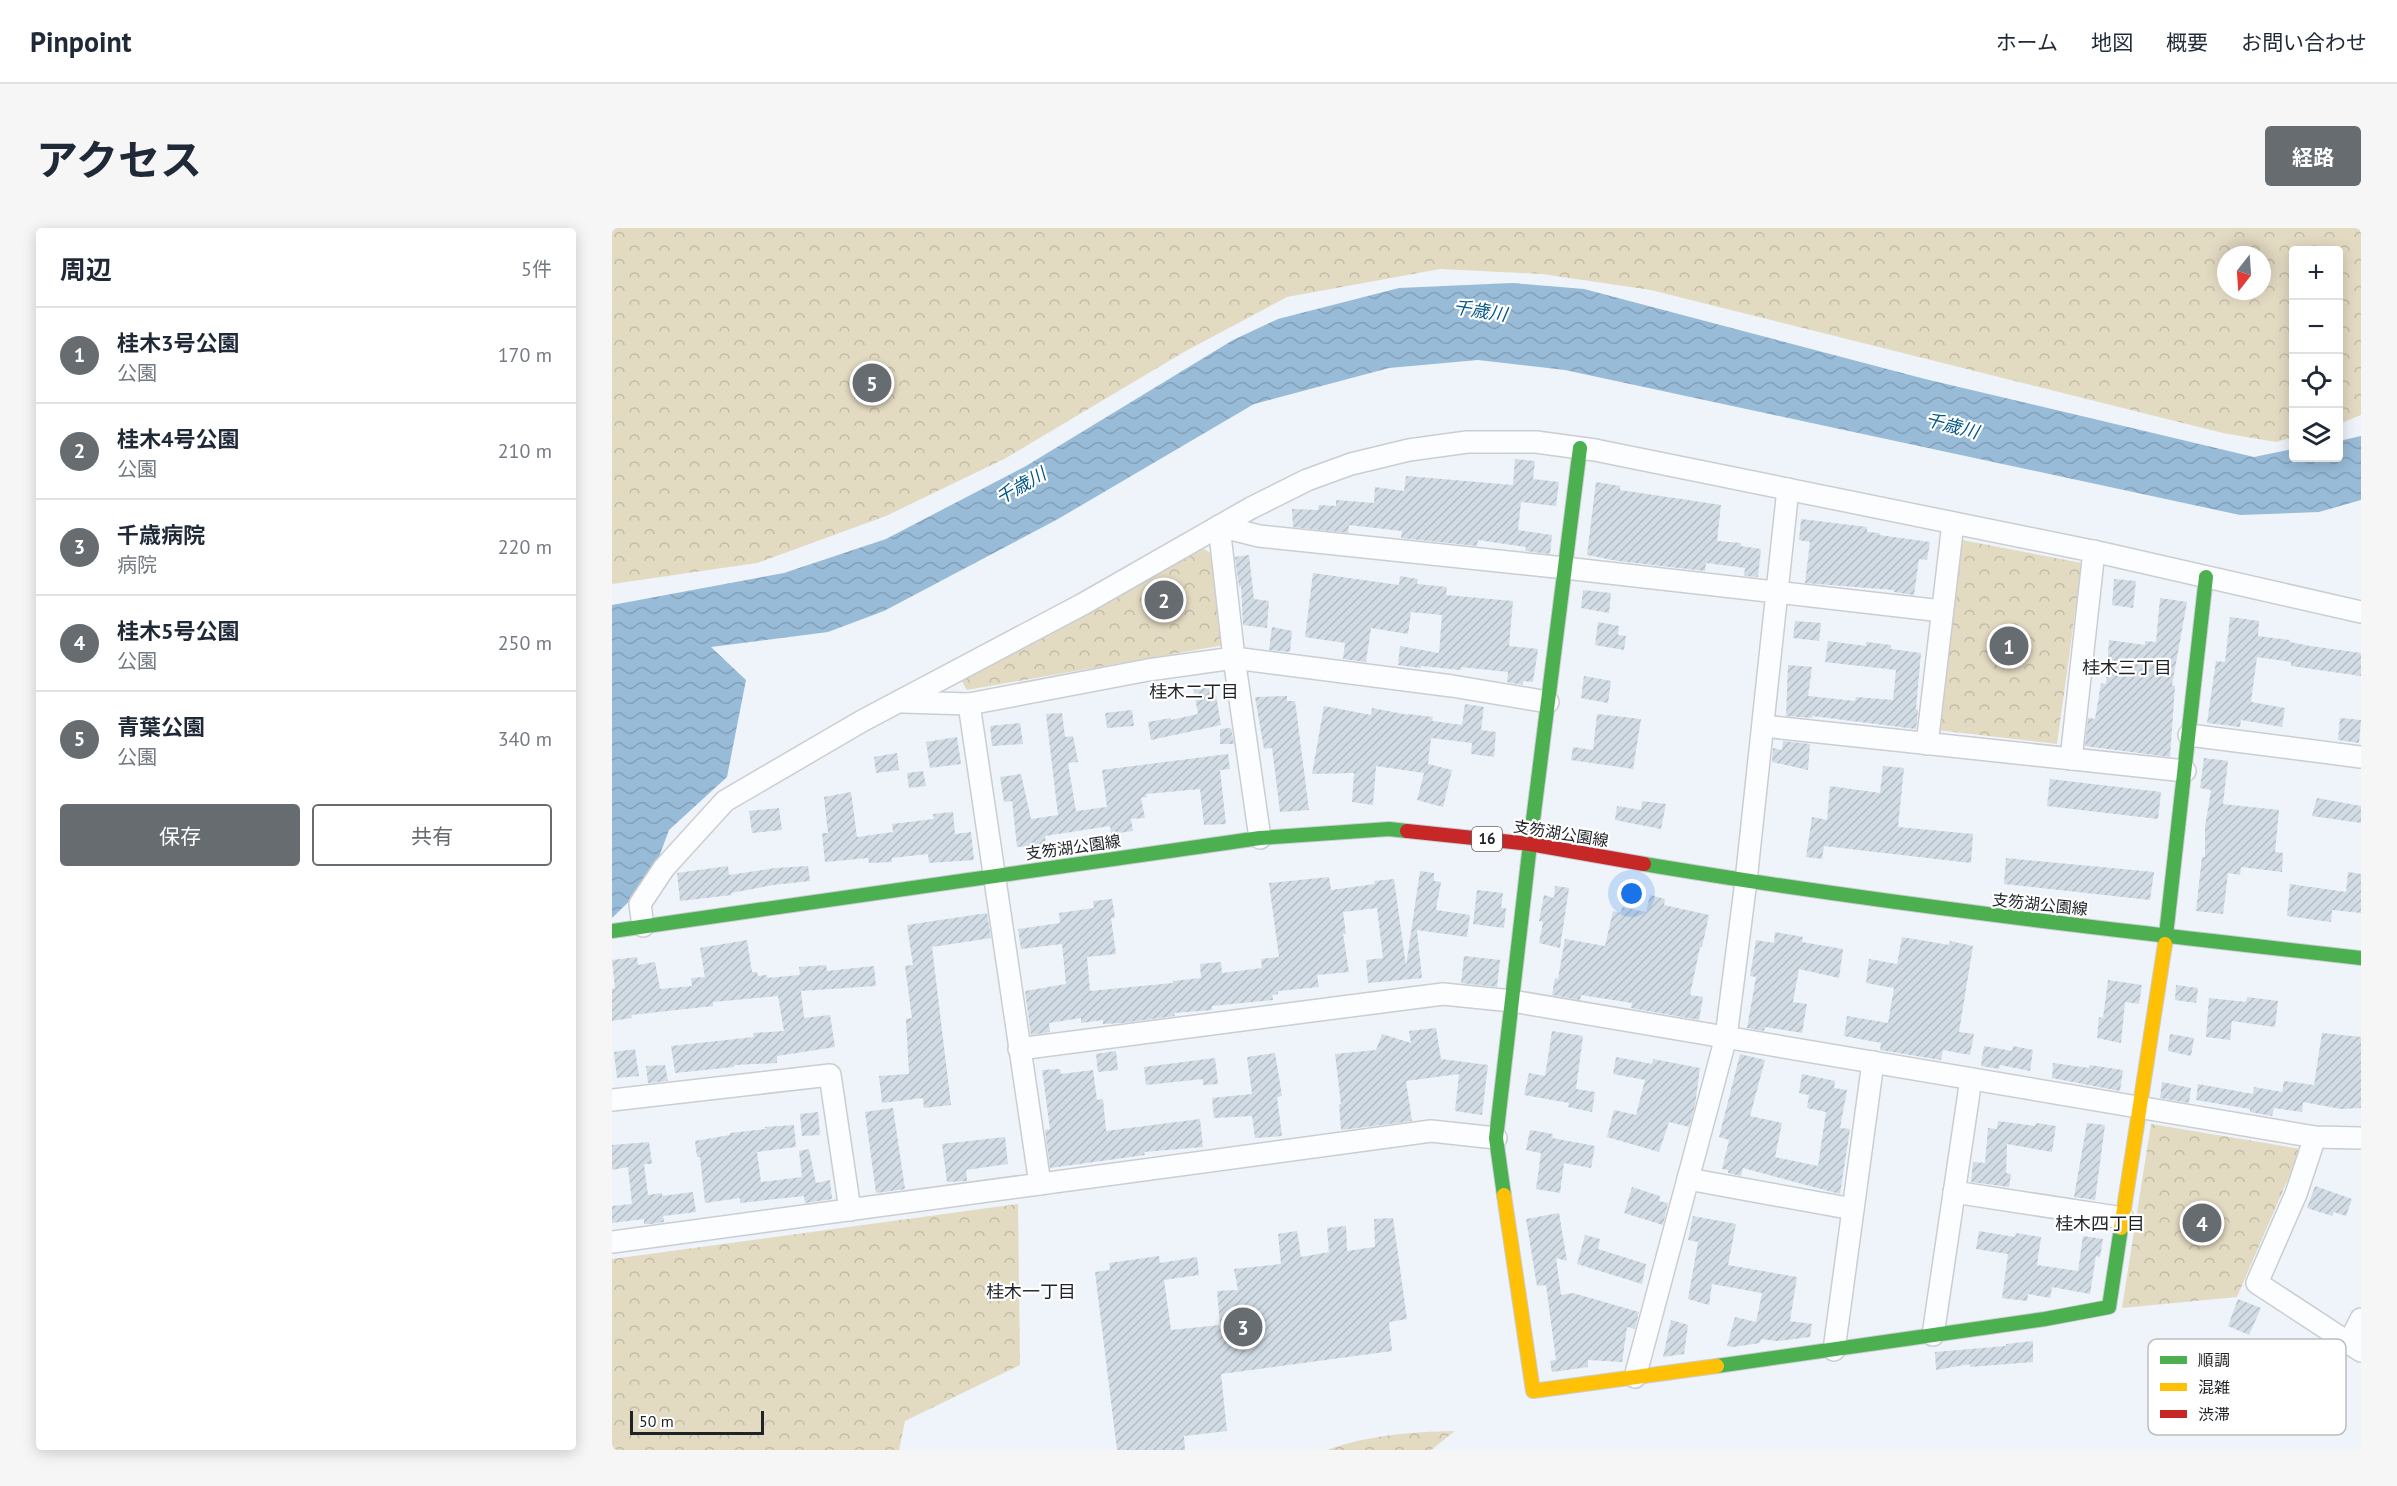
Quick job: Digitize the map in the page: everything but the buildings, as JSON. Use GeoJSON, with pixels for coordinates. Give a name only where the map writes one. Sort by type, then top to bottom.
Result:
{"type":"FeatureCollection","features":[{"type":"Feature","properties":{"kind":"street"},"geometry":{"type":"LineString","coordinates":[[643,926],[640,904],[664,868],[725,801],[862,721],[1083,604],[1219,526],[1307,480],[1352,464],[1409,450],[1479,442],[1536,442],[1581,448],[2094,551],[2361,612]]}},
{"type":"Feature","properties":{"kind":"street"},"geometry":{"type":"LineString","coordinates":[[1581,448],[1530,844],[1496,1138],[1533,1391],[1834,1350],[2045,1319],[2109,1307],[2167,934],[2206,577]]}},
{"type":"Feature","properties":{"kind":"street"},"geometry":{"type":"LineString","coordinates":[[1635,1377],[1726,1037],[1746,881],[1788,489]]}},
{"type":"Feature","properties":{"kind":"street"},"geometry":{"type":"LineString","coordinates":[[1927,744],[1953,523]]}},
{"type":"Feature","properties":{"kind":"street"},"geometry":{"type":"LineString","coordinates":[[1219,526],[1259,536],[1942,611]]}},
{"type":"Feature","properties":{"kind":"street"},"geometry":{"type":"LineString","coordinates":[[1219,526],[1234,658],[1260,838]]}},
{"type":"Feature","properties":{"kind":"street"},"geometry":{"type":"LineString","coordinates":[[2071,759],[2094,551]]}},
{"type":"Feature","properties":{"kind":"street"},"geometry":{"type":"LineString","coordinates":[[899,702],[969,704],[1148,670],[1234,658],[1452,686],[1548,702]]}},
{"type":"Feature","properties":{"kind":"street"},"geometry":{"type":"LineString","coordinates":[[969,704],[1040,1184]]}},
{"type":"Feature","properties":{"kind":"street"},"geometry":{"type":"LineString","coordinates":[[1763,726],[2185,771]]}},
{"type":"Feature","properties":{"kind":"street"},"geometry":{"type":"LineString","coordinates":[[2189,735],[2361,757]]}},
{"type":"Feature","properties":{"kind":"street","name":"支笏湖公園線"},"geometry":{"type":"LineString","coordinates":[[612,931],[1260,838],[1389,829],[1530,844],[1746,881],[1975,914],[2167,934],[2361,958]]}},
{"type":"Feature","properties":{"kind":"street"},"geometry":{"type":"LineString","coordinates":[[1019,1049],[1443,994],[1512,1001],[2315,1137],[2361,1138]]}},
{"type":"Feature","properties":{"kind":"street"},"geometry":{"type":"LineString","coordinates":[[1834,1350],[1873,1062]]}},
{"type":"Feature","properties":{"kind":"street"},"geometry":{"type":"LineString","coordinates":[[612,1100],[830,1075],[850,1210]]}},
{"type":"Feature","properties":{"kind":"street"},"geometry":{"type":"LineString","coordinates":[[1933,1335],[1971,1079]]}},
{"type":"Feature","properties":{"kind":"street"},"geometry":{"type":"LineString","coordinates":[[612,1242],[1431,1131],[1496,1138]]}},
{"type":"Feature","properties":{"kind":"street"},"geometry":{"type":"LineString","coordinates":[[2315,1137],[2296,1194],[2257,1282],[2343,1339]]}},
{"type":"Feature","properties":{"kind":"street"},"geometry":{"type":"LineString","coordinates":[[1688,1179],[1853,1209]]}},
{"type":"Feature","properties":{"kind":"street"},"geometry":{"type":"LineString","coordinates":[[1954,1192],[2123,1218]]}},
{"type":"Feature","properties":{"kind":"street"},"geometry":{"type":"LineString","coordinates":[[2355,1347],[2361,1319]]}},
{"type":"Feature","properties":{"kind":"green space"},"geometry":{"type":"Polygon","coordinates":[[[612,228],[2361,228],[2361,415],[2343,422],[2343,246],[2289,246],[2289,438],[2276,442],[2223,433],[1651,290],[1542,274],[1440,269],[1287,297],[1184,352],[1006,458],[886,516],[757,563],[612,584],[612,228]]]}},
{"type":"Feature","properties":{"kind":"green space"},"geometry":{"type":"Polygon","coordinates":[[[1962,540],[2082,563],[2057,744],[1937,730],[1962,540]]]}},
{"type":"Feature","properties":{"kind":"green space"},"geometry":{"type":"Polygon","coordinates":[[[1204,549],[1212,554],[1224,645],[967,690],[961,680],[1204,549]]]}},
{"type":"Feature","properties":{"kind":"green space"},"geometry":{"type":"Polygon","coordinates":[[[2151,1124],[2301,1149],[2237,1297],[2122,1308],[2151,1124]]]}},
{"type":"Feature","properties":{"kind":"green space"},"geometry":{"type":"Polygon","coordinates":[[[1018,1204],[1020,1365],[905,1421],[899,1450],[612,1450],[612,1259],[1018,1204]]]}},
{"type":"Feature","properties":{"kind":"green space"},"geometry":{"type":"Polygon","coordinates":[[[1455,1431],[1431,1450],[1327,1450],[1390,1435],[1455,1431]]]}},
{"type":"Feature","properties":{"kind":"water","name":"千歳川"},"geometry":{"type":"Polygon","coordinates":[[[1512,283],[1584,289],[1925,379],[2254,457],[2289,450],[2289,462],[2343,462],[2343,440],[2361,436],[2361,500],[2319,512],[2240,515],[1565,370],[1478,360],[1389,368],[1254,404],[1058,519],[884,611],[828,632],[711,647],[746,680],[727,777],[669,830],[650,881],[612,918],[612,605],[784,573],[886,539],[1026,466],[1233,340],[1278,319],[1399,288],[1512,283]]]}},
{"type":"Feature","properties":{"kind":"traffic: fast"},"geometry":{"type":"LineString","coordinates":[[1504,1195],[1496,1138],[1580,448]]}},
{"type":"Feature","properties":{"kind":"traffic: fast"},"geometry":{"type":"LineString","coordinates":[[2165,944],[2206,577]]}},
{"type":"Feature","properties":{"kind":"traffic: fast"},"geometry":{"type":"LineString","coordinates":[[612,931],[1260,838],[1389,829],[1407,831]]}},
{"type":"Feature","properties":{"kind":"traffic: fast"},"geometry":{"type":"LineString","coordinates":[[1644,864],[1912,904],[2361,958]]}},
{"type":"Feature","properties":{"kind":"traffic: fast"},"geometry":{"type":"LineString","coordinates":[[1717,1366],[2045,1319],[2109,1307],[2121,1228]]}},
{"type":"Feature","properties":{"kind":"traffic: slow"},"geometry":{"type":"LineString","coordinates":[[2121,1228],[2165,944]]}},
{"type":"Feature","properties":{"kind":"traffic: slow"},"geometry":{"type":"LineString","coordinates":[[1504,1195],[1533,1391],[1717,1366]]}},
{"type":"Feature","properties":{"kind":"traffic: jam"},"geometry":{"type":"LineString","coordinates":[[1407,831],[1530,844],[1644,864]]}},
{"type":"Feature","properties":{"kind":"place","name":"青葉公園"},"geometry":{"type":"Point","coordinates":[872,383]}},
{"type":"Feature","properties":{"kind":"place","name":"桂木4号公園"},"geometry":{"type":"Point","coordinates":[1164,600]}},
{"type":"Feature","properties":{"kind":"place","name":"桂木3号公園"},"geometry":{"type":"Point","coordinates":[2009,646]}},
{"type":"Feature","properties":{"kind":"place","name":"桂木5号公園"},"geometry":{"type":"Point","coordinates":[2202,1223]}},
{"type":"Feature","properties":{"kind":"place","name":"千歳病院"},"geometry":{"type":"Point","coordinates":[1243,1327]}},
{"type":"Feature","properties":{"kind":"district","name":"桂木三丁目"},"geometry":{"type":"Point","coordinates":[2127,668]}},
{"type":"Feature","properties":{"kind":"district","name":"桂木二丁目"},"geometry":{"type":"Point","coordinates":[1194,692]}},
{"type":"Feature","properties":{"kind":"district","name":"桂木四丁目"},"geometry":{"type":"Point","coordinates":[2100,1224]}},
{"type":"Feature","properties":{"kind":"district","name":"桂木一丁目"},"geometry":{"type":"Point","coordinates":[1031,1292]}}]}
